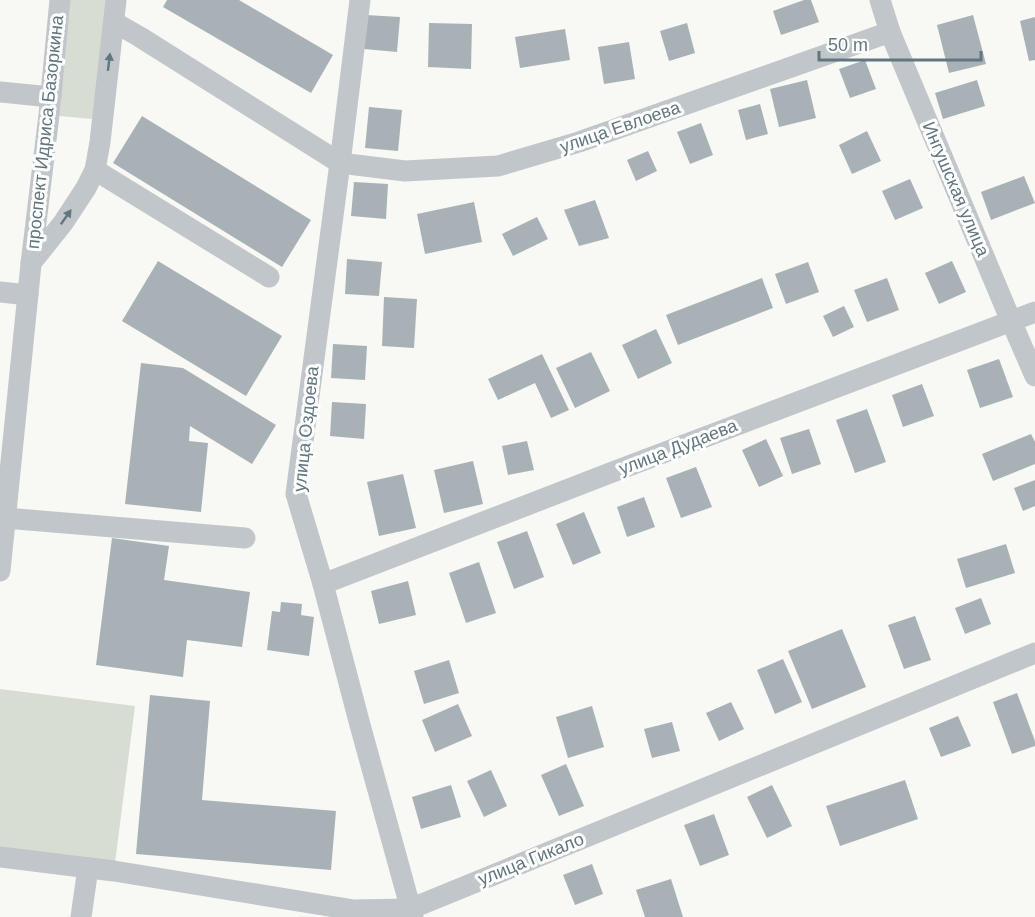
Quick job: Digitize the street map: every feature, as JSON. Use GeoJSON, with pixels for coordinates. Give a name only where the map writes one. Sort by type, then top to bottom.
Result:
{"type":"FeatureCollection","features":[{"type":"Feature","properties":{"kind":"street","name":"проспект Идриса Базоркина"},"geometry":{"type":"LineString","coordinates":[[0,570],[60,0]]}},
{"type":"Feature","properties":{"kind":"street","name":"проспект Идриса Базоркина"},"geometry":{"type":"LineString","coordinates":[[31,264],[63,223],[95,170],[116,0]]}},
{"type":"Feature","properties":{"kind":"street","name":"улица Оздоева"},"geometry":{"type":"LineString","coordinates":[[360,0],[296,494],[323,584],[412,913]]}},
{"type":"Feature","properties":{"kind":"street","name":"Ингушская улица"},"geometry":{"type":"LineString","coordinates":[[880,0],[890,32],[1035,376]]}},
{"type":"Feature","properties":{"kind":"street"},"geometry":{"type":"LineString","coordinates":[[114,22],[340,163]]}},
{"type":"Feature","properties":{"kind":"street","name":"улица Евлоева"},"geometry":{"type":"LineString","coordinates":[[340,163],[405,171],[498,166],[579,142],[890,32]]}},
{"type":"Feature","properties":{"kind":"street"},"geometry":{"type":"LineString","coordinates":[[0,92],[51,97]]}},
{"type":"Feature","properties":{"kind":"street"},"geometry":{"type":"LineString","coordinates":[[95,170],[269,277]]}},
{"type":"Feature","properties":{"kind":"street"},"geometry":{"type":"LineString","coordinates":[[0,292],[28,295]]}},
{"type":"Feature","properties":{"kind":"street","name":"улица Дудаева"},"geometry":{"type":"LineString","coordinates":[[323,584],[1035,312]]}},
{"type":"Feature","properties":{"kind":"street"},"geometry":{"type":"LineString","coordinates":[[5,518],[245,538]]}},
{"type":"Feature","properties":{"kind":"street","name":"улица Гикало"},"geometry":{"type":"LineString","coordinates":[[0,856],[354,910],[412,913],[1035,653]]}},
{"type":"Feature","properties":{"kind":"street"},"geometry":{"type":"LineString","coordinates":[[81,917],[88,868]]}},
{"type":"Feature","properties":{"kind":"shaded area"},"geometry":{"type":"Polygon","coordinates":[[[60,0],[116,0],[102,120],[49,115],[60,0]]]}},
{"type":"Feature","properties":{"kind":"shaded area"},"geometry":{"type":"Polygon","coordinates":[[[0,689],[135,706],[114,871],[0,857],[0,689]]]}},
{"type":"Feature","properties":{"kind":"building"},"geometry":{"type":"Polygon","coordinates":[[[167,0],[239,0],[333,55],[311,93],[163,7],[167,0]]]}},
{"type":"Feature","properties":{"kind":"building"},"geometry":{"type":"Polygon","coordinates":[[[804,0],[811,0],[819,22],[781,35],[773,11],[804,0]]]}},
{"type":"Feature","properties":{"kind":"building"},"geometry":{"type":"Polygon","coordinates":[[[366,15],[400,17],[397,52],[364,49],[366,15]]]}},
{"type":"Feature","properties":{"kind":"building"},"geometry":{"type":"Polygon","coordinates":[[[973,15],[986,64],[949,73],[937,25],[973,15]]]}},
{"type":"Feature","properties":{"kind":"building"},"geometry":{"type":"Polygon","coordinates":[[[1035,17],[1035,60],[1029,61],[1020,21],[1035,17]]]}},
{"type":"Feature","properties":{"kind":"building"},"geometry":{"type":"Polygon","coordinates":[[[429,23],[472,24],[471,69],[428,67],[429,23]]]}},
{"type":"Feature","properties":{"kind":"building"},"geometry":{"type":"Polygon","coordinates":[[[687,23],[695,53],[669,61],[660,31],[687,23]]]}},
{"type":"Feature","properties":{"kind":"building"},"geometry":{"type":"Polygon","coordinates":[[[565,29],[570,60],[520,68],[515,37],[565,29]]]}},
{"type":"Feature","properties":{"kind":"building"},"geometry":{"type":"Polygon","coordinates":[[[629,42],[635,79],[604,84],[598,47],[629,42]]]}},
{"type":"Feature","properties":{"kind":"building"},"geometry":{"type":"Polygon","coordinates":[[[865,60],[876,89],[850,98],[839,69],[865,60]]]}},
{"type":"Feature","properties":{"kind":"building"},"geometry":{"type":"Polygon","coordinates":[[[807,80],[816,118],[779,127],[770,89],[807,80]]]}},
{"type":"Feature","properties":{"kind":"building"},"geometry":{"type":"Polygon","coordinates":[[[977,80],[985,106],[943,119],[935,93],[977,80]]]}},
{"type":"Feature","properties":{"kind":"building"},"geometry":{"type":"Polygon","coordinates":[[[760,104],[768,134],[746,140],[738,110],[760,104]]]}},
{"type":"Feature","properties":{"kind":"building"},"geometry":{"type":"Polygon","coordinates":[[[369,107],[402,110],[398,151],[365,148],[369,107]]]}},
{"type":"Feature","properties":{"kind":"building"},"geometry":{"type":"Polygon","coordinates":[[[142,116],[311,220],[282,267],[113,163],[142,116]]]}},
{"type":"Feature","properties":{"kind":"building"},"geometry":{"type":"Polygon","coordinates":[[[701,123],[713,155],[690,164],[677,132],[701,123]]]}},
{"type":"Feature","properties":{"kind":"building"},"geometry":{"type":"Polygon","coordinates":[[[867,131],[881,161],[852,174],[839,145],[867,131]]]}},
{"type":"Feature","properties":{"kind":"building"},"geometry":{"type":"Polygon","coordinates":[[[648,151],[657,171],[636,181],[627,160],[648,151]]]}},
{"type":"Feature","properties":{"kind":"building"},"geometry":{"type":"Polygon","coordinates":[[[1024,176],[1035,203],[991,220],[981,192],[1024,176]]]}},
{"type":"Feature","properties":{"kind":"building"},"geometry":{"type":"Polygon","coordinates":[[[910,179],[923,208],[895,220],[882,191],[910,179]]]}},
{"type":"Feature","properties":{"kind":"building"},"geometry":{"type":"Polygon","coordinates":[[[354,182],[388,184],[386,219],[351,216],[354,182]]]}},
{"type":"Feature","properties":{"kind":"building"},"geometry":{"type":"Polygon","coordinates":[[[595,200],[609,238],[579,246],[564,210],[595,200]]]}},
{"type":"Feature","properties":{"kind":"building"},"geometry":{"type":"Polygon","coordinates":[[[474,202],[482,242],[425,254],[417,214],[474,202]]]}},
{"type":"Feature","properties":{"kind":"building"},"geometry":{"type":"Polygon","coordinates":[[[537,217],[548,239],[513,256],[502,234],[537,217]]]}},
{"type":"Feature","properties":{"kind":"building"},"geometry":{"type":"Polygon","coordinates":[[[347,259],[382,262],[379,296],[345,294],[347,259]]]}},
{"type":"Feature","properties":{"kind":"building"},"geometry":{"type":"Polygon","coordinates":[[[158,261],[282,336],[246,396],[122,321],[158,261]]]}},
{"type":"Feature","properties":{"kind":"building"},"geometry":{"type":"Polygon","coordinates":[[[952,261],[966,292],[939,304],[925,273],[952,261]]]}},
{"type":"Feature","properties":{"kind":"building"},"geometry":{"type":"Polygon","coordinates":[[[808,262],[819,292],[786,304],[775,274],[808,262]]]}},
{"type":"Feature","properties":{"kind":"building"},"geometry":{"type":"Polygon","coordinates":[[[762,278],[773,308],[678,345],[666,315],[762,278]]]}},
{"type":"Feature","properties":{"kind":"building"},"geometry":{"type":"Polygon","coordinates":[[[887,278],[899,310],[867,322],[854,290],[887,278]]]}},
{"type":"Feature","properties":{"kind":"building"},"geometry":{"type":"Polygon","coordinates":[[[384,297],[417,299],[414,348],[382,346],[384,297]]]}},
{"type":"Feature","properties":{"kind":"building"},"geometry":{"type":"Polygon","coordinates":[[[844,306],[854,327],[833,337],[823,316],[844,306]]]}},
{"type":"Feature","properties":{"kind":"building"},"geometry":{"type":"Polygon","coordinates":[[[656,329],[672,363],[638,379],[622,345],[656,329]]]}},
{"type":"Feature","properties":{"kind":"building"},"geometry":{"type":"Polygon","coordinates":[[[333,344],[367,346],[365,380],[331,378],[333,344]]]}},
{"type":"Feature","properties":{"kind":"building"},"geometry":{"type":"Polygon","coordinates":[[[591,352],[610,391],[575,408],[556,368],[591,352]]]}},
{"type":"Feature","properties":{"kind":"building"},"geometry":{"type":"Polygon","coordinates":[[[542,354],[569,410],[551,418],[535,383],[498,400],[488,379],[542,354]]]}},
{"type":"Feature","properties":{"kind":"building"},"geometry":{"type":"Polygon","coordinates":[[[999,359],[1013,397],[980,408],[967,370],[999,359]]]}},
{"type":"Feature","properties":{"kind":"building"},"geometry":{"type":"Polygon","coordinates":[[[141,363],[183,368],[276,425],[252,464],[190,426],[189,441],[208,443],[201,512],[125,504],[141,363]]]}},
{"type":"Feature","properties":{"kind":"building"},"geometry":{"type":"Polygon","coordinates":[[[922,384],[934,416],[903,427],[892,395],[922,384]]]}},
{"type":"Feature","properties":{"kind":"building"},"geometry":{"type":"Polygon","coordinates":[[[332,402],[366,404],[364,439],[330,436],[332,402]]]}},
{"type":"Feature","properties":{"kind":"building"},"geometry":{"type":"Polygon","coordinates":[[[867,409],[886,462],[855,473],[836,420],[867,409]]]}},
{"type":"Feature","properties":{"kind":"building"},"geometry":{"type":"Polygon","coordinates":[[[809,429],[821,464],[792,474],[780,438],[809,429]]]}},
{"type":"Feature","properties":{"kind":"building"},"geometry":{"type":"Polygon","coordinates":[[[1031,434],[1035,442],[1035,464],[993,481],[982,454],[1031,434]]]}},
{"type":"Feature","properties":{"kind":"building"},"geometry":{"type":"Polygon","coordinates":[[[766,439],[783,476],[759,487],[742,450],[766,439]]]}},
{"type":"Feature","properties":{"kind":"building"},"geometry":{"type":"Polygon","coordinates":[[[527,441],[534,470],[508,475],[502,446],[527,441]]]}},
{"type":"Feature","properties":{"kind":"building"},"geometry":{"type":"Polygon","coordinates":[[[473,461],[483,504],[444,513],[434,470],[473,461]]]}},
{"type":"Feature","properties":{"kind":"building"},"geometry":{"type":"Polygon","coordinates":[[[696,467],[712,507],[681,518],[666,478],[696,467]]]}},
{"type":"Feature","properties":{"kind":"building"},"geometry":{"type":"Polygon","coordinates":[[[403,474],[416,528],[379,536],[367,482],[403,474]]]}},
{"type":"Feature","properties":{"kind":"building"},"geometry":{"type":"Polygon","coordinates":[[[1035,480],[1035,506],[1023,511],[1014,488],[1035,480]]]}},
{"type":"Feature","properties":{"kind":"building"},"geometry":{"type":"Polygon","coordinates":[[[644,497],[655,527],[627,537],[617,507],[644,497]]]}},
{"type":"Feature","properties":{"kind":"building"},"geometry":{"type":"Polygon","coordinates":[[[584,512],[601,553],[573,565],[556,524],[584,512]]]}},
{"type":"Feature","properties":{"kind":"building"},"geometry":{"type":"Polygon","coordinates":[[[527,531],[544,577],[514,589],[497,542],[527,531]]]}},
{"type":"Feature","properties":{"kind":"building"},"geometry":{"type":"Polygon","coordinates":[[[112,538],[169,546],[164,580],[250,592],[242,647],[187,640],[183,677],[96,665],[112,538]]]}},
{"type":"Feature","properties":{"kind":"building"},"geometry":{"type":"Polygon","coordinates":[[[1006,544],[1015,573],[966,588],[957,559],[1006,544]]]}},
{"type":"Feature","properties":{"kind":"building"},"geometry":{"type":"Polygon","coordinates":[[[479,562],[496,613],[466,623],[449,573],[479,562]]]}},
{"type":"Feature","properties":{"kind":"building"},"geometry":{"type":"Polygon","coordinates":[[[408,581],[416,615],[379,624],[371,591],[408,581]]]}},
{"type":"Feature","properties":{"kind":"building"},"geometry":{"type":"Polygon","coordinates":[[[981,598],[991,624],[965,634],[955,608],[981,598]]]}},
{"type":"Feature","properties":{"kind":"building"},"geometry":{"type":"Polygon","coordinates":[[[281,602],[302,604],[301,615],[314,617],[309,656],[267,650],[272,611],[280,612],[281,602]]]}},
{"type":"Feature","properties":{"kind":"building"},"geometry":{"type":"Polygon","coordinates":[[[915,616],[931,660],[904,669],[888,625],[915,616]]]}},
{"type":"Feature","properties":{"kind":"building"},"geometry":{"type":"Polygon","coordinates":[[[842,629],[866,687],[812,709],[788,651],[842,629]]]}},
{"type":"Feature","properties":{"kind":"building"},"geometry":{"type":"Polygon","coordinates":[[[783,659],[802,702],[775,714],[757,670],[783,659]]]}},
{"type":"Feature","properties":{"kind":"building"},"geometry":{"type":"Polygon","coordinates":[[[449,660],[459,693],[424,704],[414,671],[449,660]]]}},
{"type":"Feature","properties":{"kind":"building"},"geometry":{"type":"Polygon","coordinates":[[[1017,693],[1035,746],[1012,754],[993,702],[1017,693]]]}},
{"type":"Feature","properties":{"kind":"building"},"geometry":{"type":"Polygon","coordinates":[[[150,695],[210,701],[202,800],[336,811],[331,870],[136,854],[150,695]]]}},
{"type":"Feature","properties":{"kind":"building"},"geometry":{"type":"Polygon","coordinates":[[[731,702],[744,729],[719,741],[706,713],[731,702]]]}},
{"type":"Feature","properties":{"kind":"building"},"geometry":{"type":"Polygon","coordinates":[[[458,704],[472,736],[435,752],[422,720],[458,704]]]}},
{"type":"Feature","properties":{"kind":"building"},"geometry":{"type":"Polygon","coordinates":[[[592,706],[604,747],[568,758],[556,717],[592,706]]]}},
{"type":"Feature","properties":{"kind":"building"},"geometry":{"type":"Polygon","coordinates":[[[958,716],[971,746],[941,757],[929,728],[958,716]]]}},
{"type":"Feature","properties":{"kind":"building"},"geometry":{"type":"Polygon","coordinates":[[[672,722],[680,751],[652,758],[644,729],[672,722]]]}},
{"type":"Feature","properties":{"kind":"building"},"geometry":{"type":"Polygon","coordinates":[[[566,764],[584,806],[559,816],[541,775],[566,764]]]}},
{"type":"Feature","properties":{"kind":"building"},"geometry":{"type":"Polygon","coordinates":[[[491,770],[507,806],[484,817],[467,781],[491,770]]]}},
{"type":"Feature","properties":{"kind":"building"},"geometry":{"type":"Polygon","coordinates":[[[905,780],[918,819],[840,846],[826,806],[905,780]]]}},
{"type":"Feature","properties":{"kind":"building"},"geometry":{"type":"Polygon","coordinates":[[[451,785],[461,817],[421,829],[412,797],[451,785]]]}},
{"type":"Feature","properties":{"kind":"building"},"geometry":{"type":"Polygon","coordinates":[[[772,785],[792,826],[767,838],[747,797],[772,785]]]}},
{"type":"Feature","properties":{"kind":"building"},"geometry":{"type":"Polygon","coordinates":[[[714,814],[729,855],[700,866],[684,825],[714,814]]]}},
{"type":"Feature","properties":{"kind":"building"},"geometry":{"type":"Polygon","coordinates":[[[592,864],[603,894],[575,905],[563,875],[592,864]]]}},
{"type":"Feature","properties":{"kind":"building"},"geometry":{"type":"Polygon","coordinates":[[[671,879],[683,917],[645,917],[636,890],[671,879]]]}}]}
